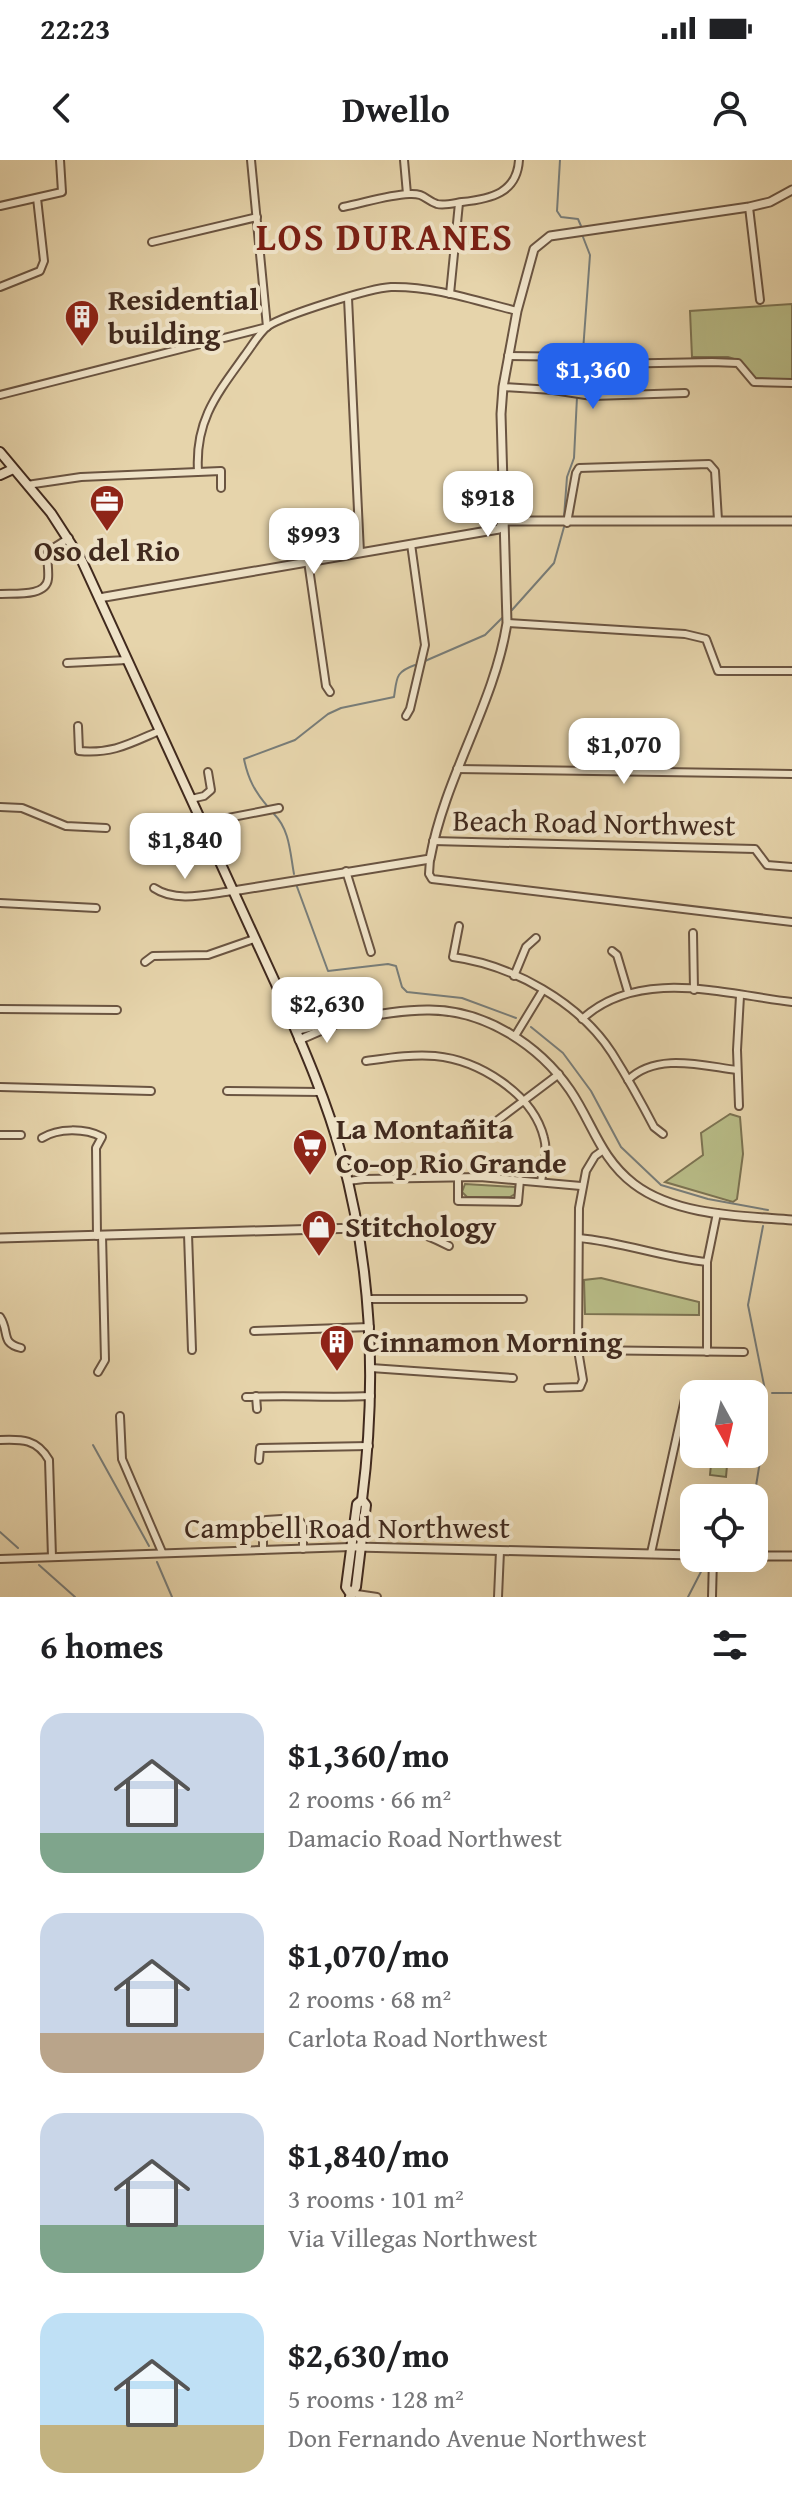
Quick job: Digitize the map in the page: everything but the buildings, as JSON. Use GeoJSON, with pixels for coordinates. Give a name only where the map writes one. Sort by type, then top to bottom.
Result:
{"type":"FeatureCollection","features":[{"type":"Feature","properties":{"kind":"main road"},"geometry":{"type":"LineString","coordinates":[[0,452],[69,538],[99,598],[298,1035],[341,1150],[368,1299],[371,1368],[369,1446],[362,1500],[357,1504],[356,1547],[346,1587],[350,1595]]}},
{"type":"Feature","properties":{"kind":"main road"},"geometry":{"type":"LineString","coordinates":[[0,475],[13,469]]}},
{"type":"Feature","properties":{"kind":"street"},"geometry":{"type":"LineString","coordinates":[[0,206],[62,192],[60,160]]}},
{"type":"Feature","properties":{"kind":"street"},"geometry":{"type":"LineString","coordinates":[[198,471],[198,439],[207,413],[267,327],[251,160]]}},
{"type":"Feature","properties":{"kind":"street"},"geometry":{"type":"LineString","coordinates":[[404,160],[407,194]]}},
{"type":"Feature","properties":{"kind":"street"},"geometry":{"type":"LineString","coordinates":[[343,207],[407,194],[423,194],[438,204],[500,195],[514,183],[519,172],[519,160]]}},
{"type":"Feature","properties":{"kind":"street"},"geometry":{"type":"LineString","coordinates":[[792,190],[770,202],[749,207],[550,236],[534,249],[517,311],[503,387],[500,429],[507,623],[498,670],[457,769],[433,841],[429,874],[432,879],[792,922]]}},
{"type":"Feature","properties":{"kind":"street"},"geometry":{"type":"LineString","coordinates":[[0,287],[40,271],[44,261],[37,198]]}},
{"type":"Feature","properties":{"kind":"street"},"geometry":{"type":"LineString","coordinates":[[450,294],[459,203]]}},
{"type":"Feature","properties":{"kind":"street"},"geometry":{"type":"LineString","coordinates":[[749,207],[760,300]]}},
{"type":"Feature","properties":{"kind":"street"},"geometry":{"type":"LineString","coordinates":[[152,242],[257,217]]}},
{"type":"Feature","properties":{"kind":"street"},"geometry":{"type":"LineString","coordinates":[[0,395],[267,327],[303,311],[389,287],[450,294],[517,311]]}},
{"type":"Feature","properties":{"kind":"street"},"geometry":{"type":"LineString","coordinates":[[348,298],[360,553]]}},
{"type":"Feature","properties":{"kind":"street"},"geometry":{"type":"LineString","coordinates":[[508,356],[591,357],[606,364],[738,363],[754,382],[792,383]]}},
{"type":"Feature","properties":{"kind":"street"},"geometry":{"type":"LineString","coordinates":[[503,387],[592,396],[685,393]]}},
{"type":"Feature","properties":{"kind":"street"},"geometry":{"type":"LineString","coordinates":[[567,523],[579,468],[622,465],[709,464],[715,471],[718,520]]}},
{"type":"Feature","properties":{"kind":"street"},"geometry":{"type":"LineString","coordinates":[[26,485],[81,477],[221,471],[221,488]]}},
{"type":"Feature","properties":{"kind":"street"},"geometry":{"type":"LineString","coordinates":[[503,521],[792,521]]}},
{"type":"Feature","properties":{"kind":"street"},"geometry":{"type":"LineString","coordinates":[[99,598],[499,529],[503,521]]}},
{"type":"Feature","properties":{"kind":"street"},"geometry":{"type":"LineString","coordinates":[[0,594],[37,592],[45,587],[48,580],[47,552],[69,538]]}},
{"type":"Feature","properties":{"kind":"street"},"geometry":{"type":"LineString","coordinates":[[406,716],[425,645],[411,544]]}},
{"type":"Feature","properties":{"kind":"street"},"geometry":{"type":"LineString","coordinates":[[308,561],[326,686],[330,692]]}},
{"type":"Feature","properties":{"kind":"street"},"geometry":{"type":"LineString","coordinates":[[507,623],[685,634],[706,639],[718,671],[792,671]]}},
{"type":"Feature","properties":{"kind":"street"},"geometry":{"type":"LineString","coordinates":[[67,663],[127,660]]}},
{"type":"Feature","properties":{"kind":"street"},"geometry":{"type":"LineString","coordinates":[[78,726],[79,751],[99,753],[119,749],[159,731]]}},
{"type":"Feature","properties":{"kind":"street"},"geometry":{"type":"LineString","coordinates":[[457,769],[792,774]]}},
{"type":"Feature","properties":{"kind":"street"},"geometry":{"type":"LineString","coordinates":[[191,799],[204,796],[211,790],[208,772]]}},
{"type":"Feature","properties":{"kind":"street"},"geometry":{"type":"LineString","coordinates":[[0,807],[22,808],[66,826],[106,828]]}},
{"type":"Feature","properties":{"kind":"street"},"geometry":{"type":"LineString","coordinates":[[202,823],[279,808]]}},
{"type":"Feature","properties":{"kind":"street","name":"Beach Road Northwest"},"geometry":{"type":"LineString","coordinates":[[433,841],[755,849],[767,865],[792,867]]}},
{"type":"Feature","properties":{"kind":"street"},"geometry":{"type":"LineString","coordinates":[[154,888],[177,897],[430,859]]}},
{"type":"Feature","properties":{"kind":"street"},"geometry":{"type":"LineString","coordinates":[[346,871],[371,952]]}},
{"type":"Feature","properties":{"kind":"street"},"geometry":{"type":"LineString","coordinates":[[0,903],[96,908]]}},
{"type":"Feature","properties":{"kind":"street"},"geometry":{"type":"LineString","coordinates":[[459,926],[453,957],[514,976],[543,990],[582,1019],[611,1052],[654,1127],[663,1134]]}},
{"type":"Feature","properties":{"kind":"street"},"geometry":{"type":"LineString","coordinates":[[693,933],[694,990]]}},
{"type":"Feature","properties":{"kind":"street"},"geometry":{"type":"LineString","coordinates":[[514,976],[526,947],[536,938]]}},
{"type":"Feature","properties":{"kind":"street"},"geometry":{"type":"LineString","coordinates":[[145,962],[153,956],[220,952],[254,939]]}},
{"type":"Feature","properties":{"kind":"street"},"geometry":{"type":"LineString","coordinates":[[612,951],[617,955],[628,992]]}},
{"type":"Feature","properties":{"kind":"street"},"geometry":{"type":"LineString","coordinates":[[582,1019],[602,1004],[628,992],[654,987],[792,1002]]}},
{"type":"Feature","properties":{"kind":"street"},"geometry":{"type":"LineString","coordinates":[[515,1036],[543,990]]}},
{"type":"Feature","properties":{"kind":"street"},"geometry":{"type":"LineString","coordinates":[[739,1106],[740,996]]}},
{"type":"Feature","properties":{"kind":"street"},"geometry":{"type":"LineString","coordinates":[[0,1009],[117,1010]]}},
{"type":"Feature","properties":{"kind":"street"},"geometry":{"type":"LineString","coordinates":[[298,1035],[322,1023],[398,1012],[436,1010],[486,1022],[515,1036],[559,1074],[584,1113],[602,1151],[619,1171],[648,1192],[672,1202],[717,1213],[792,1220]]}},
{"type":"Feature","properties":{"kind":"street"},"geometry":{"type":"LineString","coordinates":[[366,1061],[435,1056],[466,1062],[506,1085],[524,1102],[544,1138],[541,1182]]}},
{"type":"Feature","properties":{"kind":"street"},"geometry":{"type":"LineString","coordinates":[[628,1080],[639,1071],[655,1065],[674,1063],[737,1070]]}},
{"type":"Feature","properties":{"kind":"street"},"geometry":{"type":"LineString","coordinates":[[392,1133],[474,1130],[494,1123],[559,1074]]}},
{"type":"Feature","properties":{"kind":"street"},"geometry":{"type":"LineString","coordinates":[[0,1087],[151,1091]]}},
{"type":"Feature","properties":{"kind":"street"},"geometry":{"type":"LineString","coordinates":[[227,1091],[320,1092]]}},
{"type":"Feature","properties":{"kind":"street"},"geometry":{"type":"LineString","coordinates":[[42,1138],[52,1132],[91,1131],[102,1137],[96,1148],[105,1360],[98,1372]]}},
{"type":"Feature","properties":{"kind":"street"},"geometry":{"type":"LineString","coordinates":[[0,1135],[21,1135]]}},
{"type":"Feature","properties":{"kind":"street"},"geometry":{"type":"LineString","coordinates":[[548,1388],[580,1387],[583,1380],[578,1350],[581,1186],[590,1164],[602,1151]]}},
{"type":"Feature","properties":{"kind":"street"},"geometry":{"type":"LineString","coordinates":[[348,1181],[458,1177],[581,1186]]}},
{"type":"Feature","properties":{"kind":"street"},"geometry":{"type":"LineString","coordinates":[[458,1177],[458,1201],[518,1202],[520,1180]]}},
{"type":"Feature","properties":{"kind":"street"},"geometry":{"type":"LineString","coordinates":[[707,1352],[707,1262],[717,1213]]}},
{"type":"Feature","properties":{"kind":"street"},"geometry":{"type":"LineString","coordinates":[[0,1238],[188,1234],[380,1222],[417,1229],[449,1246]]}},
{"type":"Feature","properties":{"kind":"street"},"geometry":{"type":"LineString","coordinates":[[188,1234],[192,1350]]}},
{"type":"Feature","properties":{"kind":"street"},"geometry":{"type":"LineString","coordinates":[[579,1238],[607,1240],[686,1260],[707,1262]]}},
{"type":"Feature","properties":{"kind":"street"},"geometry":{"type":"LineString","coordinates":[[368,1299],[523,1299]]}},
{"type":"Feature","properties":{"kind":"street"},"geometry":{"type":"LineString","coordinates":[[0,1317],[6,1340],[11,1346],[21,1348]]}},
{"type":"Feature","properties":{"kind":"street"},"geometry":{"type":"LineString","coordinates":[[254,1331],[370,1327]]}},
{"type":"Feature","properties":{"kind":"street"},"geometry":{"type":"LineString","coordinates":[[578,1350],[744,1352]]}},
{"type":"Feature","properties":{"kind":"street"},"geometry":{"type":"LineString","coordinates":[[371,1368],[513,1378]]}},
{"type":"Feature","properties":{"kind":"street"},"geometry":{"type":"LineString","coordinates":[[256,1396],[257,1409]]}},
{"type":"Feature","properties":{"kind":"street"},"geometry":{"type":"LineString","coordinates":[[246,1397],[371,1396]]}},
{"type":"Feature","properties":{"kind":"street"},"geometry":{"type":"LineString","coordinates":[[120,1416],[122,1459],[162,1553]]}},
{"type":"Feature","properties":{"kind":"street"},"geometry":{"type":"LineString","coordinates":[[651,1553],[680,1422]]}},
{"type":"Feature","properties":{"kind":"street"},"geometry":{"type":"LineString","coordinates":[[0,1449],[2,1440],[29,1440],[42,1449],[49,1460],[52,1557]]}},
{"type":"Feature","properties":{"kind":"street"},"geometry":{"type":"LineString","coordinates":[[259,1460],[260,1448],[369,1446]]}},
{"type":"Feature","properties":{"kind":"street"},"geometry":{"type":"LineString","coordinates":[[263,1550],[263,1524],[266,1520],[297,1518],[303,1525],[303,1549]]}},
{"type":"Feature","properties":{"kind":"street","name":"Campbell Road Northwest"},"geometry":{"type":"LineString","coordinates":[[0,1559],[356,1547],[680,1554]]}},
{"type":"Feature","properties":{"kind":"street"},"geometry":{"type":"LineString","coordinates":[[498,1597],[500,1551]]}},
{"type":"Feature","properties":{"kind":"street"},"geometry":{"type":"LineString","coordinates":[[768,1556],[792,1556]]}},
{"type":"Feature","properties":{"kind":"street"},"geometry":{"type":"LineString","coordinates":[[712,1597],[713,1572]]}},
{"type":"Feature","properties":{"kind":"street"},"geometry":{"type":"LineString","coordinates":[[350,1595],[377,1597]]}},
{"type":"Feature","properties":{"kind":"green space"},"geometry":{"type":"Polygon","coordinates":[[[792,304],[792,380],[753,378],[741,361],[728,357],[692,357],[690,311],[792,304]]]}},
{"type":"Feature","properties":{"kind":"green space"},"geometry":{"type":"Polygon","coordinates":[[[730,1114],[740,1117],[743,1154],[737,1199],[733,1202],[665,1182],[703,1155],[701,1133],[730,1114]]]}},
{"type":"Feature","properties":{"kind":"green space"},"geometry":{"type":"Polygon","coordinates":[[[465,1184],[516,1187],[515,1194],[510,1197],[467,1197],[462,1192],[465,1184]]]}},
{"type":"Feature","properties":{"kind":"green space"},"geometry":{"type":"Polygon","coordinates":[[[601,1278],[699,1302],[699,1315],[585,1314],[584,1280],[601,1278]]]}},
{"type":"Feature","properties":{"kind":"green space"},"geometry":{"type":"Polygon","coordinates":[[[711,1468],[727,1468],[726,1477],[710,1475],[711,1468]]]}},
{"type":"Feature","properties":{"kind":"waterway"},"geometry":{"type":"LineString","coordinates":[[560,160],[557,211],[561,217],[578,219],[581,226]]}},
{"type":"Feature","properties":{"kind":"waterway"},"geometry":{"type":"LineString","coordinates":[[583,237],[590,255],[583,351]]}},
{"type":"Feature","properties":{"kind":"waterway"},"geometry":{"type":"LineString","coordinates":[[578,388],[582,361]]}},
{"type":"Feature","properties":{"kind":"waterway"},"geometry":{"type":"LineString","coordinates":[[564,517],[567,477],[574,458],[577,397]]}},
{"type":"Feature","properties":{"kind":"waterway"},"geometry":{"type":"LineString","coordinates":[[512,610],[554,563],[564,527]]}},
{"type":"Feature","properties":{"kind":"waterway"},"geometry":{"type":"LineString","coordinates":[[425,661],[485,635],[502,618]]}},
{"type":"Feature","properties":{"kind":"waterway"},"geometry":{"type":"LineString","coordinates":[[268,807],[253,785],[244,759],[295,740],[328,714],[341,708],[394,697],[398,676],[415,665]]}},
{"type":"Feature","properties":{"kind":"waterway"},"geometry":{"type":"LineString","coordinates":[[274,814],[286,834],[294,874]]}},
{"type":"Feature","properties":{"kind":"waterway"},"geometry":{"type":"LineString","coordinates":[[296,884],[328,971],[388,964],[396,966],[402,987],[407,992],[462,998],[516,1018]]}},
{"type":"Feature","properties":{"kind":"waterway"},"geometry":{"type":"LineString","coordinates":[[531,1027],[563,1053],[591,1091],[621,1147],[661,1185],[708,1199],[768,1210]]}},
{"type":"Feature","properties":{"kind":"waterway"},"geometry":{"type":"LineString","coordinates":[[756,1484],[766,1425],[765,1390],[748,1305],[763,1226]]}},
{"type":"Feature","properties":{"kind":"waterway"},"geometry":{"type":"LineString","coordinates":[[772,1393],[792,1393]]}},
{"type":"Feature","properties":{"kind":"waterway"},"geometry":{"type":"LineString","coordinates":[[93,1445],[149,1546]]}},
{"type":"Feature","properties":{"kind":"waterway"},"geometry":{"type":"LineString","coordinates":[[0,1532],[18,1548]]}},
{"type":"Feature","properties":{"kind":"waterway"},"geometry":{"type":"LineString","coordinates":[[157,1562],[172,1597]]}},
{"type":"Feature","properties":{"kind":"waterway"},"geometry":{"type":"LineString","coordinates":[[39,1565],[75,1597]]}},
{"type":"Feature","properties":{"kind":"waterway"},"geometry":{"type":"LineString","coordinates":[[688,1597],[701,1572]]}},
{"type":"Feature","properties":{"kind":"place","name":"Residential building"},"geometry":{"type":"Point","coordinates":[82,348]}},
{"type":"Feature","properties":{"kind":"place","name":"Oso del Rio"},"geometry":{"type":"Point","coordinates":[107,533]}},
{"type":"Feature","properties":{"kind":"place","name":"La Montañita Co-op Rio Grande"},"geometry":{"type":"Point","coordinates":[310,1177]}},
{"type":"Feature","properties":{"kind":"place","name":"Stitchology"},"geometry":{"type":"Point","coordinates":[319,1258]}},
{"type":"Feature","properties":{"kind":"place","name":"Cinnamon Morning"},"geometry":{"type":"Point","coordinates":[337,1373]}},
{"type":"Feature","properties":{"kind":"district","name":"LOS DURANES"},"geometry":{"type":"Point","coordinates":[385,237]}}]}
